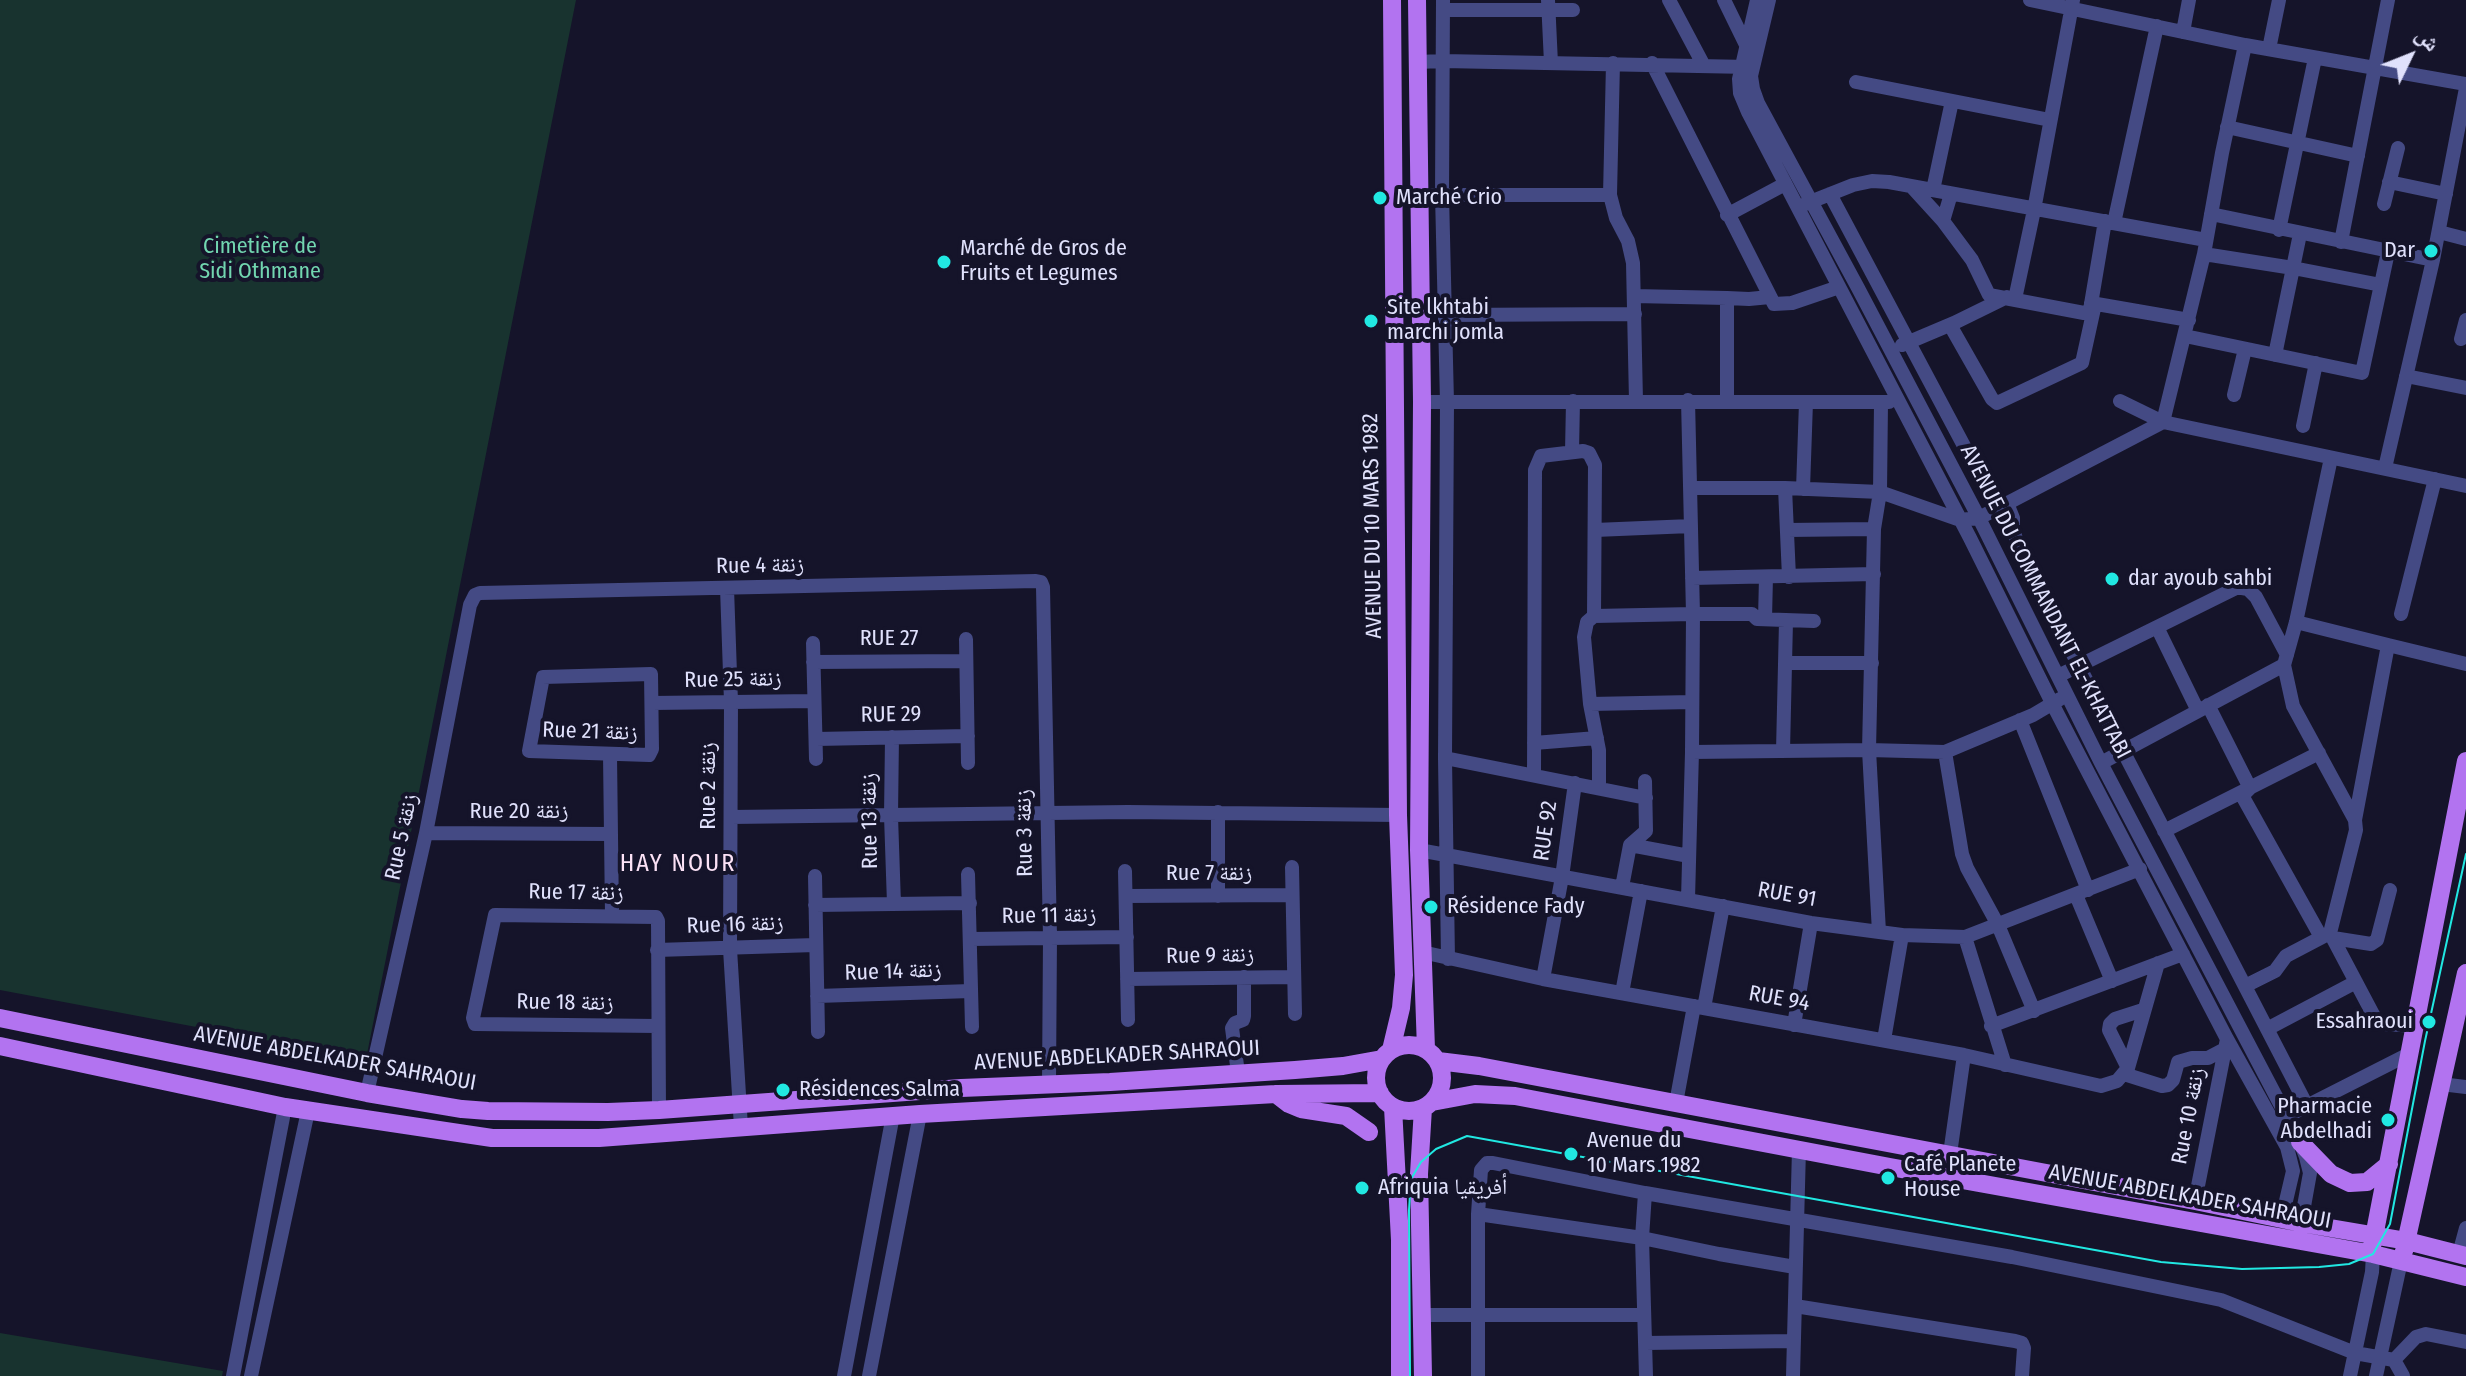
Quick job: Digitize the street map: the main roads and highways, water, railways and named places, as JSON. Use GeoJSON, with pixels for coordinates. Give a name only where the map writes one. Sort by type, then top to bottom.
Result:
{"type":"FeatureCollection","features":[{"type":"Feature","properties":{"kind":"main road","name":"AVENUE DU 10 MARS 1982"},"geometry":{"type":"LineString","coordinates":[[1386,1054],[1401,1008],[1404,975],[1398,815],[1392,0]]}},
{"type":"Feature","properties":{"kind":"main road","name":"AVENUE DU 10 MARS 1982"},"geometry":{"type":"LineString","coordinates":[[1417,0],[1422,402],[1419,850],[1422,952],[1432,1055]]}},
{"type":"Feature","properties":{"kind":"main road"},"geometry":{"type":"LineString","coordinates":[[2373,1245],[2466,761]]}},
{"type":"Feature","properties":{"kind":"main road"},"geometry":{"type":"LineString","coordinates":[[2401,1261],[2466,973]]}},
{"type":"Feature","properties":{"kind":"main road","name":"AVENUE ABDELKADER SAHRAOUI"},"geometry":{"type":"LineString","coordinates":[[0,1018],[367,1093],[488,1111],[659,1110],[1343,1066],[1386,1054]]}},
{"type":"Feature","properties":{"kind":"main road"},"geometry":{"type":"LineString","coordinates":[[42,1054],[48,1027]]}},
{"type":"Feature","properties":{"kind":"main road"},"geometry":{"type":"LineString","coordinates":[[1408,1044],[1432,1055],[1442,1072],[1439,1093],[1427,1105],[1403,1111],[1393,1107],[1380,1093],[1376,1076],[1386,1054],[1408,1044]]}},
{"type":"Feature","properties":{"kind":"main road"},"geometry":{"type":"LineString","coordinates":[[0,1046],[285,1107],[492,1138],[599,1138],[893,1115],[1276,1094],[1380,1093]]}},
{"type":"Feature","properties":{"kind":"main road"},"geometry":{"type":"LineString","coordinates":[[148,1077],[153,1049]]}},
{"type":"Feature","properties":{"kind":"main road","name":"AVENUE ABDELKADER SAHRAOUI"},"geometry":{"type":"LineString","coordinates":[[1432,1055],[2282,1218],[2373,1245],[2401,1261],[2466,1277]]}},
{"type":"Feature","properties":{"kind":"main road"},"geometry":{"type":"LineString","coordinates":[[1276,1094],[1295,1108],[1346,1116],[1369,1132]]}},
{"type":"Feature","properties":{"kind":"main road","name":"AVENUE ABDELKADER SAHRAOUI"},"geometry":{"type":"LineString","coordinates":[[1427,1105],[1475,1094],[1507,1095],[1799,1149],[2373,1245],[2407,1241],[2463,1255]]}},
{"type":"Feature","properties":{"kind":"main road"},"geometry":{"type":"LineString","coordinates":[[1423,1376],[1419,1174],[1427,1105]]}},
{"type":"Feature","properties":{"kind":"main road"},"geometry":{"type":"LineString","coordinates":[[1393,1107],[1400,1240],[1398,1374]]}},
{"type":"Feature","properties":{"kind":"main road"},"geometry":{"type":"LineString","coordinates":[[2300,1142],[2331,1174],[2350,1183],[2367,1182],[2389,1164]]}},
{"type":"Feature","properties":{"kind":"tram line"},"geometry":{"type":"LineString","coordinates":[[1410,1376],[1411,1179],[1421,1162],[1436,1149],[1467,1136],[2161,1262],[2242,1269],[2319,1267],[2349,1264],[2373,1254],[2390,1224],[2425,1041],[2466,854]]}},
{"type":"Feature","properties":{"kind":"place","name":"Marché Crio"},"geometry":{"type":"Point","coordinates":[1380,198]}},
{"type":"Feature","properties":{"kind":"place","name":"Dar"},"geometry":{"type":"Point","coordinates":[2431,251]}},
{"type":"Feature","properties":{"kind":"place","name":"Marché de Gros de Fruits et Legumes"},"geometry":{"type":"Point","coordinates":[944,262]}},
{"type":"Feature","properties":{"kind":"place","name":"Site lkhtabi marchi jomla"},"geometry":{"type":"Point","coordinates":[1371,321]}},
{"type":"Feature","properties":{"kind":"place","name":"dar ayoub sahbi"},"geometry":{"type":"Point","coordinates":[2112,579]}},
{"type":"Feature","properties":{"kind":"place","name":"Résidence Fady"},"geometry":{"type":"Point","coordinates":[1431,907]}},
{"type":"Feature","properties":{"kind":"place","name":"Essahraoui"},"geometry":{"type":"Point","coordinates":[2429,1022]}},
{"type":"Feature","properties":{"kind":"place","name":"Résidences Salma"},"geometry":{"type":"Point","coordinates":[783,1090]}},
{"type":"Feature","properties":{"kind":"place","name":"Pharmacie Abdelhadi"},"geometry":{"type":"Point","coordinates":[2388,1120]}},
{"type":"Feature","properties":{"kind":"place","name":"Avenue du 10 Mars 1982"},"geometry":{"type":"Point","coordinates":[1571,1154]}},
{"type":"Feature","properties":{"kind":"place","name":"Café Planete House"},"geometry":{"type":"Point","coordinates":[1888,1178]}},
{"type":"Feature","properties":{"kind":"place","name":"Afriquia أفريقيا"},"geometry":{"type":"Point","coordinates":[1362,1188]}},
{"type":"Feature","properties":{"kind":"district","name":"HAY NOUR"},"geometry":{"type":"Point","coordinates":[678,864]}},
{"type":"Feature","properties":{"kind":"park label","name":"Cimetière de Sidi Othmane"},"geometry":{"type":"Point","coordinates":[260,260]}}]}
